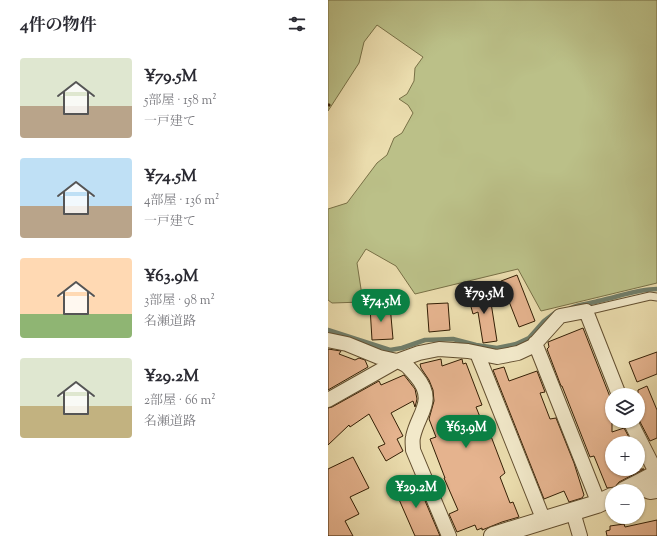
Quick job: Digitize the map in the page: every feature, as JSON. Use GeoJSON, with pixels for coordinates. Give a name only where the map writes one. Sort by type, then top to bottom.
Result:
{"type":"FeatureCollection","features":[{"type":"Feature","properties":{"kind":"street"},"geometry":{"type":"LineString","coordinates":[[328,400],[396,361],[419,353],[438,349],[477,353],[497,357],[518,353],[533,346],[560,316],[586,311],[616,388]]}},
{"type":"Feature","properties":{"kind":"street"},"geometry":{"type":"LineString","coordinates":[[328,340],[347,344],[379,357],[405,364],[418,379],[424,390],[426,402],[412,439],[413,450],[449,536]]}},
{"type":"Feature","properties":{"kind":"street"},"geometry":{"type":"LineString","coordinates":[[535,343],[605,498]]}},
{"type":"Feature","properties":{"kind":"street"},"geometry":{"type":"LineString","coordinates":[[477,353],[544,521]]}},
{"type":"Feature","properties":{"kind":"street"},"geometry":{"type":"LineString","coordinates":[[634,428],[657,474],[638,484]]}},
{"type":"Feature","properties":{"kind":"street"},"geometry":{"type":"LineString","coordinates":[[645,491],[657,491]]}},
{"type":"Feature","properties":{"kind":"street"},"geometry":{"type":"LineString","coordinates":[[493,536],[573,512],[605,500]]}},
{"type":"Feature","properties":{"kind":"street"},"geometry":{"type":"LineString","coordinates":[[573,512],[580,536]]}},
{"type":"Feature","properties":{"kind":"lane"},"geometry":{"type":"LineString","coordinates":[[586,311],[650,296],[657,297]]}},
{"type":"Feature","properties":{"kind":"green space"},"geometry":{"type":"Polygon","coordinates":[[[328,0],[657,0],[657,283],[541,311],[518,269],[415,294],[396,266],[366,249],[357,263],[363,302],[332,303],[328,300],[328,209],[347,203],[377,163],[387,155],[394,138],[402,133],[413,113],[408,105],[399,99],[407,94],[414,81],[415,68],[423,57],[377,25],[364,42],[359,63],[328,111],[328,0]]]}},
{"type":"Feature","properties":{"kind":"building"},"geometry":{"type":"Polygon","coordinates":[[[517,275],[535,321],[519,327],[501,281],[517,275]]]}},
{"type":"Feature","properties":{"kind":"building"},"geometry":{"type":"Polygon","coordinates":[[[489,290],[497,341],[483,343],[478,312],[473,314],[468,296],[489,290]]]}},
{"type":"Feature","properties":{"kind":"building"},"geometry":{"type":"Polygon","coordinates":[[[448,303],[450,330],[429,332],[427,304],[448,303]]]}},
{"type":"Feature","properties":{"kind":"building"},"geometry":{"type":"Polygon","coordinates":[[[390,305],[393,339],[372,340],[370,307],[390,305]]]}},
{"type":"Feature","properties":{"kind":"building"},"geometry":{"type":"Polygon","coordinates":[[[583,328],[607,388],[605,388],[605,428],[612,428],[612,432],[624,428],[628,436],[605,436],[605,476],[631,476],[617,484],[605,484],[594,456],[590,457],[547,349],[549,347],[548,342],[583,328]]]}},
{"type":"Feature","properties":{"kind":"building"},"geometry":{"type":"Polygon","coordinates":[[[328,349],[341,351],[339,354],[355,360],[359,358],[365,360],[368,367],[328,390],[328,349]]]}},
{"type":"Feature","properties":{"kind":"building"},"geometry":{"type":"Polygon","coordinates":[[[657,352],[657,374],[637,382],[629,362],[657,352]]]}},
{"type":"Feature","properties":{"kind":"building"},"geometry":{"type":"Polygon","coordinates":[[[441,359],[442,366],[462,359],[463,364],[466,363],[482,405],[476,407],[486,432],[489,431],[505,473],[500,477],[510,503],[513,502],[519,517],[482,530],[482,528],[477,530],[475,525],[457,532],[449,514],[458,510],[444,478],[430,439],[436,437],[429,419],[434,401],[433,390],[420,364],[441,359]]]}},
{"type":"Feature","properties":{"kind":"building"},"geometry":{"type":"Polygon","coordinates":[[[504,367],[509,381],[537,371],[545,392],[540,393],[550,419],[556,418],[574,463],[584,495],[582,498],[569,502],[564,491],[544,499],[493,370],[504,367]]]}},
{"type":"Feature","properties":{"kind":"building"},"geometry":{"type":"Polygon","coordinates":[[[404,375],[415,389],[417,399],[415,407],[413,401],[391,413],[403,436],[397,439],[403,451],[386,461],[378,447],[385,444],[369,414],[350,427],[349,425],[328,445],[328,408],[379,381],[381,385],[404,375]]]}},
{"type":"Feature","properties":{"kind":"building"},"geometry":{"type":"Polygon","coordinates":[[[647,386],[657,410],[657,438],[650,441],[643,428],[645,428],[645,388],[642,388],[647,386]]]}},
{"type":"Feature","properties":{"kind":"building"},"geometry":{"type":"Polygon","coordinates":[[[353,457],[369,488],[350,497],[359,514],[345,521],[353,536],[328,536],[328,469],[353,457]]]}},
{"type":"Feature","properties":{"kind":"building"},"geometry":{"type":"Polygon","coordinates":[[[415,478],[440,536],[415,536],[394,488],[415,478]]]}},
{"type":"Feature","properties":{"kind":"building"},"geometry":{"type":"Polygon","coordinates":[[[657,520],[657,536],[607,536],[606,531],[610,530],[610,526],[624,524],[625,527],[645,524],[645,523],[657,520]]]}},
{"type":"Feature","properties":{"kind":"waterway"},"geometry":{"type":"LineString","coordinates":[[571,308],[635,292],[657,289]]}},
{"type":"Feature","properties":{"kind":"waterway"},"geometry":{"type":"LineString","coordinates":[[328,330],[390,350],[402,348],[425,340],[453,339],[476,345],[497,348],[516,344],[529,338],[544,321],[556,312]]}}]}
